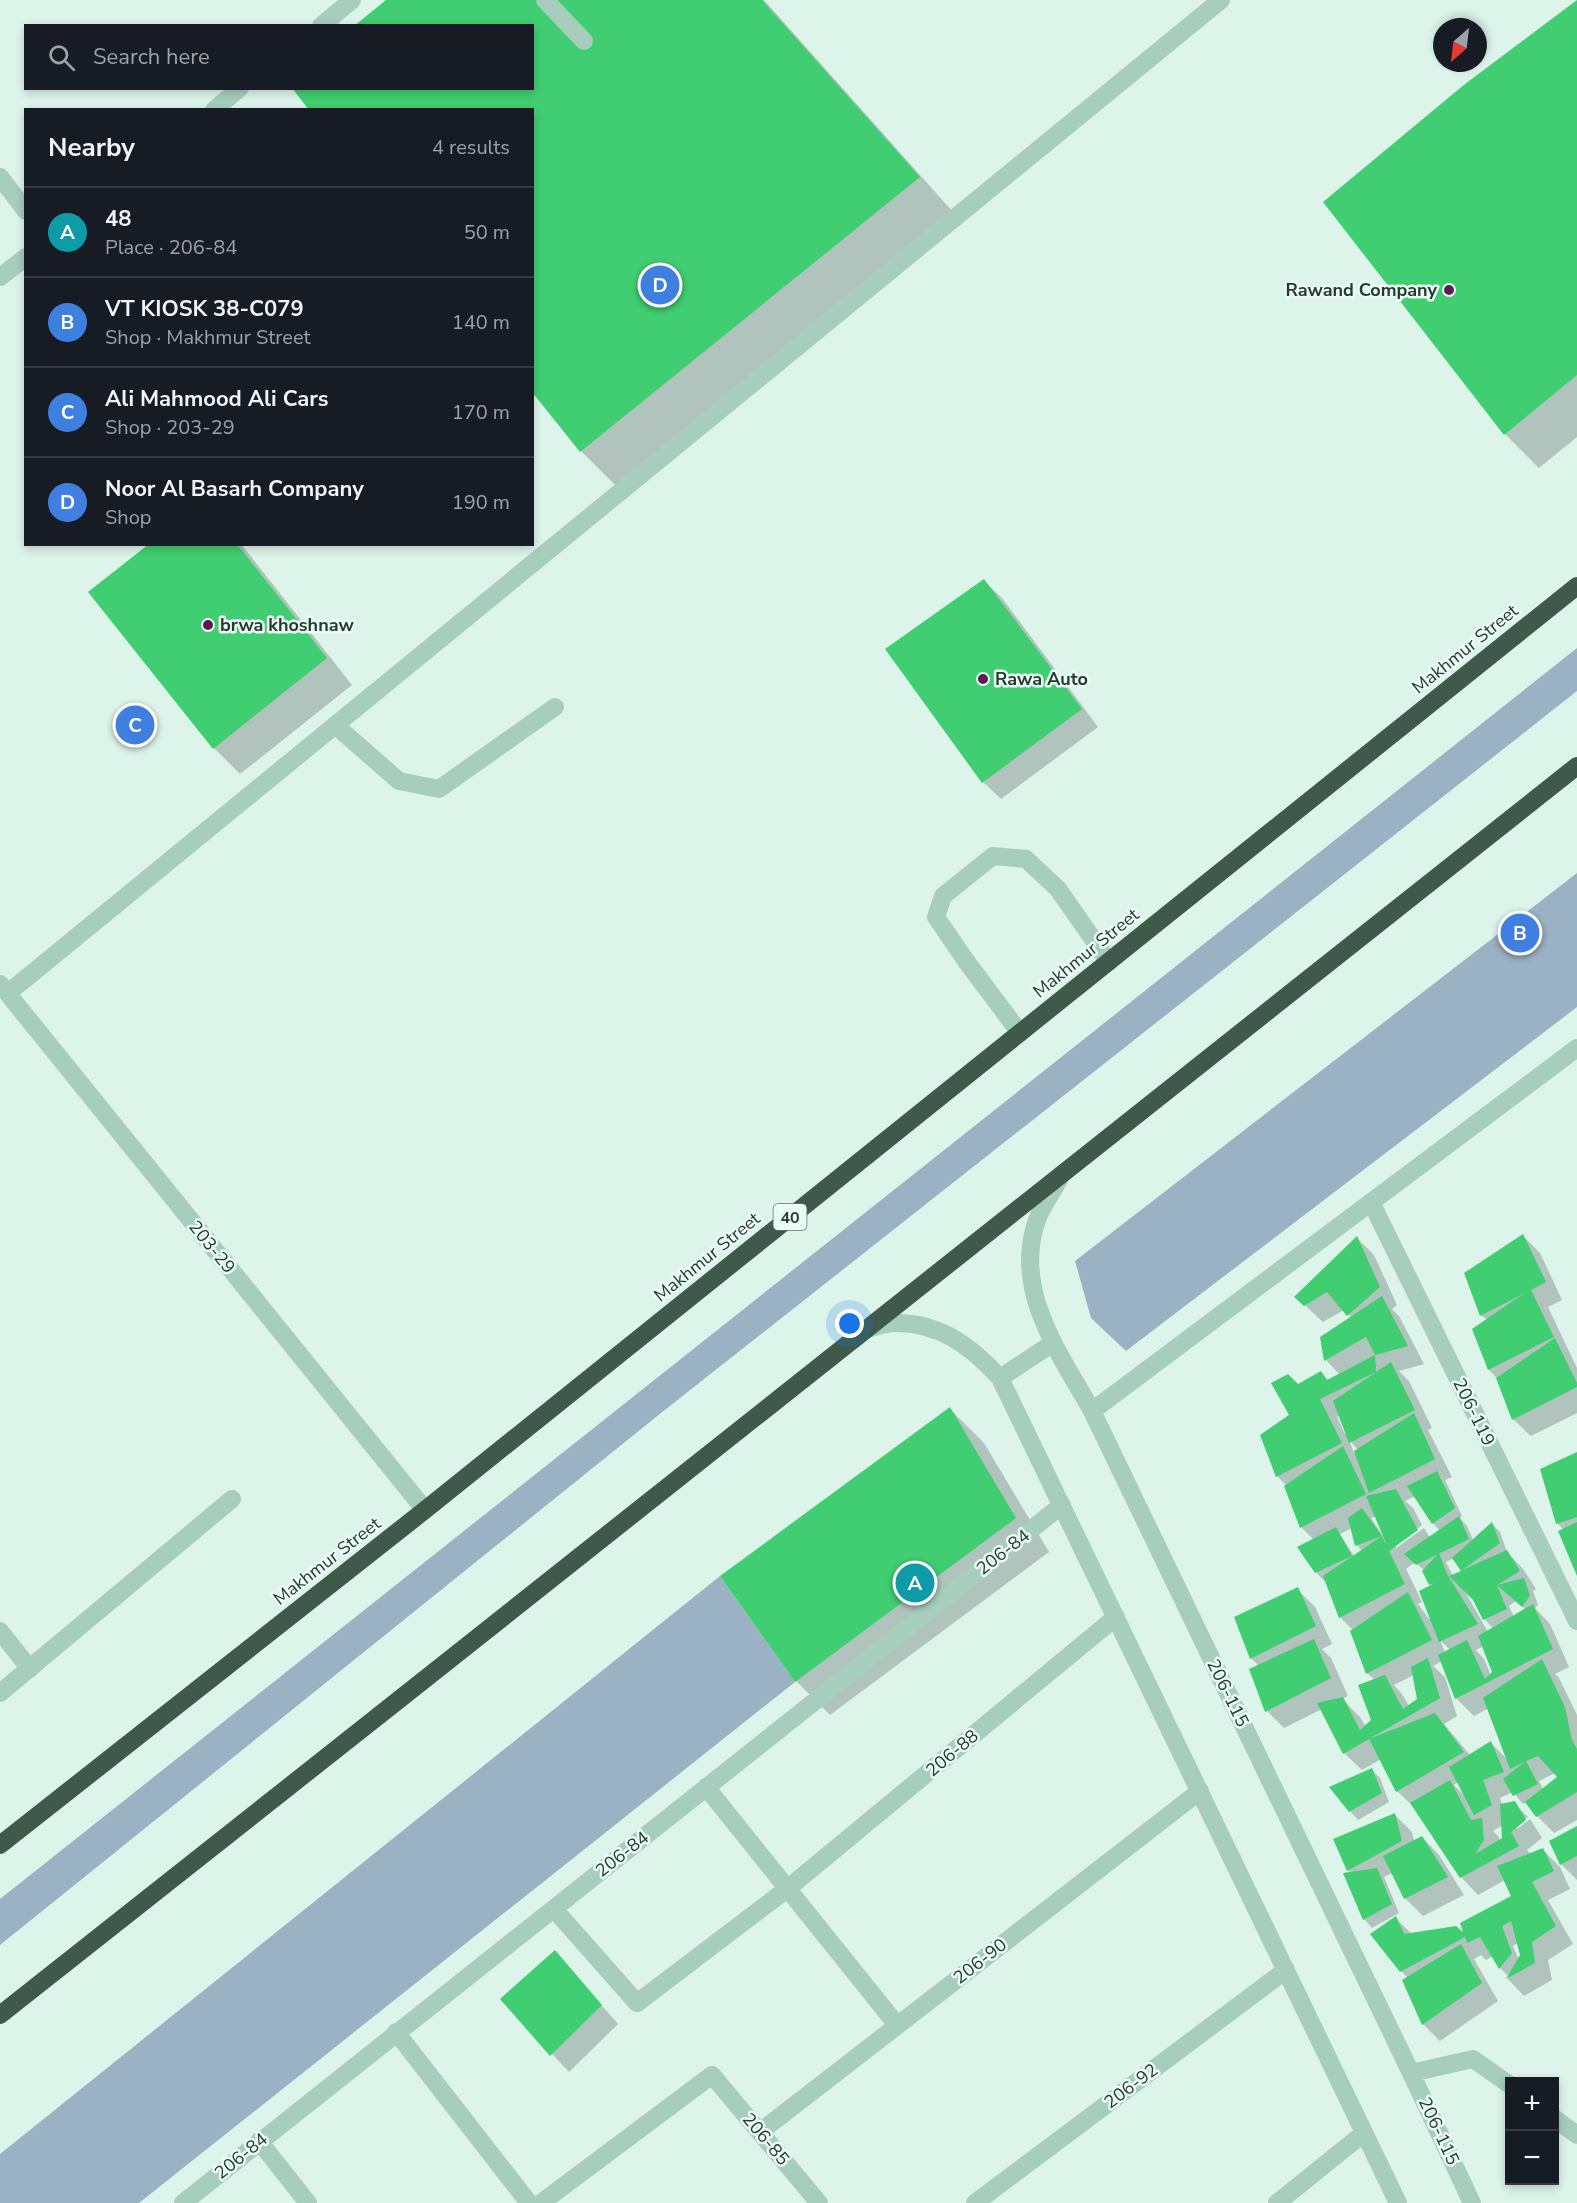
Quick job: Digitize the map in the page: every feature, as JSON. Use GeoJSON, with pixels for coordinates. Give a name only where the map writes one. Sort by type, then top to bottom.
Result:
{"type":"FeatureCollection","features":[{"type":"Feature","properties":{"kind":"highway","name":"Makhmur Street"},"geometry":{"type":"LineString","coordinates":[[0,1845],[425,1510],[1577,586]]}},
{"type":"Feature","properties":{"kind":"highway"},"geometry":{"type":"LineString","coordinates":[[0,2015],[865,1329],[1059,1180],[1577,766]]}},
{"type":"Feature","properties":{"kind":"street"},"geometry":{"type":"LineString","coordinates":[[323,24],[352,0]]}},
{"type":"Feature","properties":{"kind":"street"},"geometry":{"type":"LineString","coordinates":[[546,0],[584,41]]}},
{"type":"Feature","properties":{"kind":"street"},"geometry":{"type":"LineString","coordinates":[[4,988],[335,725],[1221,0]]}},
{"type":"Feature","properties":{"kind":"street"},"geometry":{"type":"LineString","coordinates":[[216,108],[238,90]]}},
{"type":"Feature","properties":{"kind":"street"},"geometry":{"type":"LineString","coordinates":[[0,177],[24,208]]}},
{"type":"Feature","properties":{"kind":"street"},"geometry":{"type":"LineString","coordinates":[[0,277],[24,259]]}},
{"type":"Feature","properties":{"kind":"street"},"geometry":{"type":"LineString","coordinates":[[335,725],[399,781],[439,789],[555,707]]}},
{"type":"Feature","properties":{"kind":"street"},"geometry":{"type":"LineString","coordinates":[[1020,1033],[936,917],[943,896],[993,856],[1026,859],[1058,889],[1109,962]]}},
{"type":"Feature","properties":{"kind":"street","name":"203-29"},"geometry":{"type":"LineString","coordinates":[[4,988],[425,1510]]}},
{"type":"Feature","properties":{"kind":"street"},"geometry":{"type":"LineString","coordinates":[[1092,1411],[1577,1048]]}},
{"type":"Feature","properties":{"kind":"street","name":"206-115"},"geometry":{"type":"LineString","coordinates":[[1059,1180],[1037,1220],[1032,1248],[1031,1276],[1036,1304],[1046,1330],[1092,1411],[1412,2073],[1472,2203]]}},
{"type":"Feature","properties":{"kind":"street","name":"206-119"},"geometry":{"type":"LineString","coordinates":[[1371,1202],[1577,1621]]}},
{"type":"Feature","properties":{"kind":"street"},"geometry":{"type":"LineString","coordinates":[[865,1329],[893,1322],[924,1326],[953,1337],[979,1354],[1000,1378],[1398,2203]]}},
{"type":"Feature","properties":{"kind":"street"},"geometry":{"type":"LineString","coordinates":[[1000,1378],[1053,1343]]}},
{"type":"Feature","properties":{"kind":"street"},"geometry":{"type":"LineString","coordinates":[[0,1693],[232,1499]]}},
{"type":"Feature","properties":{"kind":"street","name":"206-84"},"geometry":{"type":"LineString","coordinates":[[183,2203],[1062,1505]]}},
{"type":"Feature","properties":{"kind":"street","name":"206-88"},"geometry":{"type":"LineString","coordinates":[[554,1908],[637,2003],[787,1888],[1116,1617]]}},
{"type":"Feature","properties":{"kind":"street"},"geometry":{"type":"LineString","coordinates":[[0,1631],[30,1669]]}},
{"type":"Feature","properties":{"kind":"street"},"geometry":{"type":"LineString","coordinates":[[706,1787],[897,2025]]}},
{"type":"Feature","properties":{"kind":"street","name":"206-90"},"geometry":{"type":"LineString","coordinates":[[760,2132],[1200,1791]]}},
{"type":"Feature","properties":{"kind":"street","name":"206-92"},"geometry":{"type":"LineString","coordinates":[[975,2203],[1286,1970]]}},
{"type":"Feature","properties":{"kind":"street"},"geometry":{"type":"LineString","coordinates":[[396,2032],[529,2203]]}},
{"type":"Feature","properties":{"kind":"street"},"geometry":{"type":"LineString","coordinates":[[1412,2073],[1473,2059],[1505,2082]]}},
{"type":"Feature","properties":{"kind":"street","name":"206-85"},"geometry":{"type":"LineString","coordinates":[[541,2203],[712,2075],[819,2203]]}},
{"type":"Feature","properties":{"kind":"street"},"geometry":{"type":"LineString","coordinates":[[1559,2122],[1577,2135]]}},
{"type":"Feature","properties":{"kind":"street"},"geometry":{"type":"LineString","coordinates":[[1277,2203],[1364,2133]]}},
{"type":"Feature","properties":{"kind":"street"},"geometry":{"type":"LineString","coordinates":[[259,2141],[308,2203]]}},
{"type":"Feature","properties":{"kind":"shaded area"},"geometry":{"type":"Polygon","coordinates":[[[1577,648],[1577,691],[661,1413],[0,1945],[0,1899],[1577,648]]]}},
{"type":"Feature","properties":{"kind":"shaded area"},"geometry":{"type":"Polygon","coordinates":[[[1577,873],[1577,1007],[1126,1351],[1091,1318],[1075,1261],[1577,873]]]}},
{"type":"Feature","properties":{"kind":"shaded area"},"geometry":{"type":"Polygon","coordinates":[[[720,1576],[795,1682],[139,2203],[0,2203],[0,2154],[720,1576]]]}},
{"type":"Feature","properties":{"kind":"building"},"geometry":{"type":"Polygon","coordinates":[[[386,0],[762,0],[920,177],[580,452],[534,394],[534,108],[307,108],[294,90],[534,90],[534,24],[356,24],[386,0]]]}},
{"type":"Feature","properties":{"kind":"building"},"geometry":{"type":"Polygon","coordinates":[[[1577,0],[1577,375],[1504,435],[1323,202],[1465,84],[1481,72],[1487,72],[1487,68],[1577,0]]]}},
{"type":"Feature","properties":{"kind":"building","name":"brwa khoshnaw"},"geometry":{"type":"Polygon","coordinates":[[[146,546],[239,546],[327,658],[213,749],[88,592],[146,546]]]}},
{"type":"Feature","properties":{"kind":"building","name":"Rawa Auto"},"geometry":{"type":"Polygon","coordinates":[[[984,579],[1082,709],[982,783],[885,649],[984,579]]]}},
{"type":"Feature","properties":{"kind":"building"},"geometry":{"type":"Polygon","coordinates":[[[1523,1234],[1546,1282],[1531,1290],[1554,1337],[1488,1370],[1472,1329],[1523,1294],[1480,1316],[1464,1273],[1523,1234]]]}},
{"type":"Feature","properties":{"kind":"building"},"geometry":{"type":"Polygon","coordinates":[[[1357,1236],[1380,1287],[1347,1316],[1327,1292],[1304,1306],[1294,1297],[1357,1236]]]}},
{"type":"Feature","properties":{"kind":"building"},"geometry":{"type":"Polygon","coordinates":[[[1382,1296],[1408,1346],[1375,1355],[1366,1337],[1324,1361],[1320,1337],[1382,1296]]]}},
{"type":"Feature","properties":{"kind":"building"},"geometry":{"type":"Polygon","coordinates":[[[1555,1338],[1577,1387],[1512,1420],[1496,1378],[1555,1338]]]}},
{"type":"Feature","properties":{"kind":"building"},"geometry":{"type":"Polygon","coordinates":[[[1375,1355],[1376,1372],[1320,1399],[1342,1443],[1276,1477],[1260,1435],[1289,1415],[1271,1383],[1288,1374],[1298,1384],[1321,1371],[1327,1380],[1375,1355]]]}},
{"type":"Feature","properties":{"kind":"building"},"geometry":{"type":"Polygon","coordinates":[[[1391,1362],[1415,1410],[1349,1443],[1333,1401],[1391,1362]]]}},
{"type":"Feature","properties":{"kind":"building"},"geometry":{"type":"Polygon","coordinates":[[[950,1407],[1016,1518],[795,1682],[720,1576],[950,1407]]]}},
{"type":"Feature","properties":{"kind":"building"},"geometry":{"type":"Polygon","coordinates":[[[1414,1413],[1435,1459],[1369,1493],[1354,1451],[1414,1413]]]}},
{"type":"Feature","properties":{"kind":"building"},"geometry":{"type":"Polygon","coordinates":[[[1343,1446],[1366,1494],[1300,1528],[1284,1486],[1343,1446]]]}},
{"type":"Feature","properties":{"kind":"building"},"geometry":{"type":"Polygon","coordinates":[[[1577,1452],[1577,1517],[1556,1524],[1540,1469],[1577,1452]]]}},
{"type":"Feature","properties":{"kind":"building"},"geometry":{"type":"Polygon","coordinates":[[[1437,1471],[1455,1508],[1432,1524],[1407,1486],[1437,1471]]]}},
{"type":"Feature","properties":{"kind":"building"},"geometry":{"type":"Polygon","coordinates":[[[1396,1489],[1418,1530],[1389,1551],[1405,1584],[1339,1618],[1323,1576],[1382,1536],[1386,1543],[1366,1496],[1396,1489]]]}},
{"type":"Feature","properties":{"kind":"building"},"geometry":{"type":"Polygon","coordinates":[[[1362,1508],[1382,1536],[1355,1546],[1348,1518],[1362,1508]]]}},
{"type":"Feature","properties":{"kind":"building"},"geometry":{"type":"Polygon","coordinates":[[[1459,1516],[1469,1539],[1416,1565],[1404,1554],[1459,1516]]]}},
{"type":"Feature","properties":{"kind":"building"},"geometry":{"type":"Polygon","coordinates":[[[1492,1522],[1500,1543],[1462,1570],[1507,1550],[1520,1571],[1497,1585],[1507,1609],[1483,1620],[1473,1600],[1449,1576],[1461,1571],[1452,1558],[1492,1522]]]}},
{"type":"Feature","properties":{"kind":"building"},"geometry":{"type":"Polygon","coordinates":[[[1577,1522],[1577,1576],[1558,1531],[1577,1522]]]}},
{"type":"Feature","properties":{"kind":"building"},"geometry":{"type":"Polygon","coordinates":[[[1336,1527],[1352,1556],[1315,1573],[1297,1547],[1336,1527]]]}},
{"type":"Feature","properties":{"kind":"building"},"geometry":{"type":"Polygon","coordinates":[[[1439,1553],[1447,1574],[1478,1624],[1439,1642],[1419,1591],[1435,1583],[1429,1585],[1422,1571],[1439,1553]]]}},
{"type":"Feature","properties":{"kind":"building"},"geometry":{"type":"Polygon","coordinates":[[[1524,1578],[1530,1596],[1522,1607],[1497,1585],[1524,1578]]]}},
{"type":"Feature","properties":{"kind":"building"},"geometry":{"type":"Polygon","coordinates":[[[1298,1587],[1316,1626],[1250,1659],[1234,1617],[1298,1587]]]}},
{"type":"Feature","properties":{"kind":"building"},"geometry":{"type":"Polygon","coordinates":[[[1408,1592],[1432,1640],[1366,1674],[1350,1631],[1408,1592]]]}},
{"type":"Feature","properties":{"kind":"building"},"geometry":{"type":"Polygon","coordinates":[[[1533,1604],[1553,1649],[1455,1699],[1438,1655],[1467,1640],[1485,1679],[1492,1672],[1478,1636],[1533,1604]]]}},
{"type":"Feature","properties":{"kind":"building"},"geometry":{"type":"Polygon","coordinates":[[[1314,1639],[1331,1678],[1265,1712],[1249,1669],[1314,1639]]]}},
{"type":"Feature","properties":{"kind":"building"},"geometry":{"type":"Polygon","coordinates":[[[1428,1658],[1440,1698],[1343,1754],[1317,1703],[1343,1697],[1360,1730],[1371,1720],[1358,1685],[1385,1675],[1403,1709],[1417,1699],[1411,1667],[1428,1658]]]}},
{"type":"Feature","properties":{"kind":"building"},"geometry":{"type":"Polygon","coordinates":[[[1542,1659],[1565,1707],[1572,1740],[1577,1749],[1577,1792],[1536,1817],[1525,1802],[1557,1777],[1538,1756],[1510,1769],[1483,1698],[1542,1659]]]}},
{"type":"Feature","properties":{"kind":"building"},"geometry":{"type":"Polygon","coordinates":[[[1435,1713],[1464,1752],[1396,1792],[1369,1739],[1435,1713]]]}},
{"type":"Feature","properties":{"kind":"building"},"geometry":{"type":"Polygon","coordinates":[[[1491,1741],[1504,1772],[1483,1780],[1492,1805],[1474,1815],[1449,1767],[1491,1741]]]}},
{"type":"Feature","properties":{"kind":"building"},"geometry":{"type":"Polygon","coordinates":[[[1526,1761],[1538,1784],[1513,1796],[1503,1779],[1526,1761]]]}},
{"type":"Feature","properties":{"kind":"building"},"geometry":{"type":"Polygon","coordinates":[[[1372,1768],[1382,1793],[1349,1812],[1329,1787],[1372,1768]]]}},
{"type":"Feature","properties":{"kind":"building"},"geometry":{"type":"Polygon","coordinates":[[[1450,1780],[1471,1820],[1482,1818],[1484,1840],[1475,1854],[1502,1838],[1500,1804],[1515,1801],[1526,1820],[1511,1832],[1519,1846],[1460,1878],[1410,1803],[1450,1780]]]}},
{"type":"Feature","properties":{"kind":"building"},"geometry":{"type":"Polygon","coordinates":[[[1395,1813],[1402,1841],[1347,1871],[1333,1839],[1395,1813]]]}},
{"type":"Feature","properties":{"kind":"building"},"geometry":{"type":"Polygon","coordinates":[[[1577,1826],[1577,1856],[1560,1865],[1549,1841],[1577,1826]]]}},
{"type":"Feature","properties":{"kind":"building"},"geometry":{"type":"Polygon","coordinates":[[[1422,1836],[1448,1877],[1404,1899],[1383,1856],[1422,1836]]]}},
{"type":"Feature","properties":{"kind":"building"},"geometry":{"type":"Polygon","coordinates":[[[1543,1848],[1554,1871],[1532,1882],[1556,1926],[1532,1942],[1535,1963],[1506,1979],[1520,1955],[1511,1921],[1502,1926],[1512,1953],[1499,1969],[1480,1937],[1467,1943],[1465,1937],[1400,1972],[1370,1934],[1396,1916],[1404,1934],[1456,1926],[1463,1932],[1460,1923],[1511,1896],[1497,1866],[1543,1848]]]}},
{"type":"Feature","properties":{"kind":"building"},"geometry":{"type":"Polygon","coordinates":[[[1377,1868],[1392,1904],[1363,1920],[1343,1873],[1377,1868]]]}},
{"type":"Feature","properties":{"kind":"building"},"geometry":{"type":"Polygon","coordinates":[[[1461,1944],[1482,1983],[1422,2025],[1402,1980],[1461,1944]]]}},
{"type":"Feature","properties":{"kind":"building"},"geometry":{"type":"Polygon","coordinates":[[[555,1950],[602,2005],[550,2056],[500,1999],[555,1950]]]}},
{"type":"Feature","properties":{"kind":"place","name":"Noor Al Basarh Company"},"geometry":{"type":"Point","coordinates":[660,285]}},
{"type":"Feature","properties":{"kind":"place","name":"Rawand Company"},"geometry":{"type":"Point","coordinates":[1449,290]}},
{"type":"Feature","properties":{"kind":"place","name":"brwa khoshnaw"},"geometry":{"type":"Point","coordinates":[208,625]}},
{"type":"Feature","properties":{"kind":"place","name":"Rawa Auto"},"geometry":{"type":"Point","coordinates":[983,679]}},
{"type":"Feature","properties":{"kind":"place","name":"Ali Mahmood Ali Cars"},"geometry":{"type":"Point","coordinates":[135,725]}},
{"type":"Feature","properties":{"kind":"place","name":"VT KIOSK 38-C079"},"geometry":{"type":"Point","coordinates":[1520,933]}},
{"type":"Feature","properties":{"kind":"place","name":"48"},"geometry":{"type":"Point","coordinates":[915,1583]}}]}
